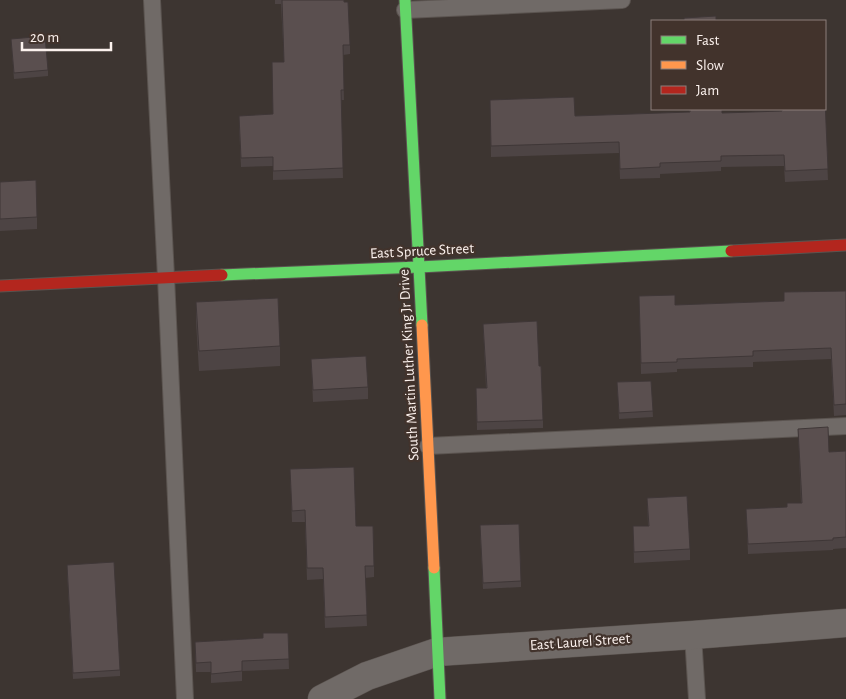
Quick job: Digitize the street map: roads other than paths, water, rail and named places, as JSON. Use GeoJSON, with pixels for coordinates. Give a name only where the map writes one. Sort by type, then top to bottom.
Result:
{"type":"FeatureCollection","features":[{"type":"Feature","properties":{"kind":"street","name":"South Martin Luther King Jr Drive"},"geometry":{"type":"LineString","coordinates":[[405,5],[440,699]]}},
{"type":"Feature","properties":{"kind":"street","name":"East Spruce Street"},"geometry":{"type":"LineString","coordinates":[[0,286],[846,245]]}},
{"type":"Feature","properties":{"kind":"street","name":"East Laurel Street"},"geometry":{"type":"LineString","coordinates":[[322,699],[367,676],[437,652],[846,623]]}},
{"type":"Feature","properties":{"kind":"lane"},"geometry":{"type":"LineString","coordinates":[[152,0],[185,699]]}},
{"type":"Feature","properties":{"kind":"lane"},"geometry":{"type":"LineString","coordinates":[[405,5],[622,0]]}},
{"type":"Feature","properties":{"kind":"lane"},"geometry":{"type":"LineString","coordinates":[[428,446],[846,426]]}},
{"type":"Feature","properties":{"kind":"lane"},"geometry":{"type":"LineString","coordinates":[[693,635],[697,699]]}}]}
